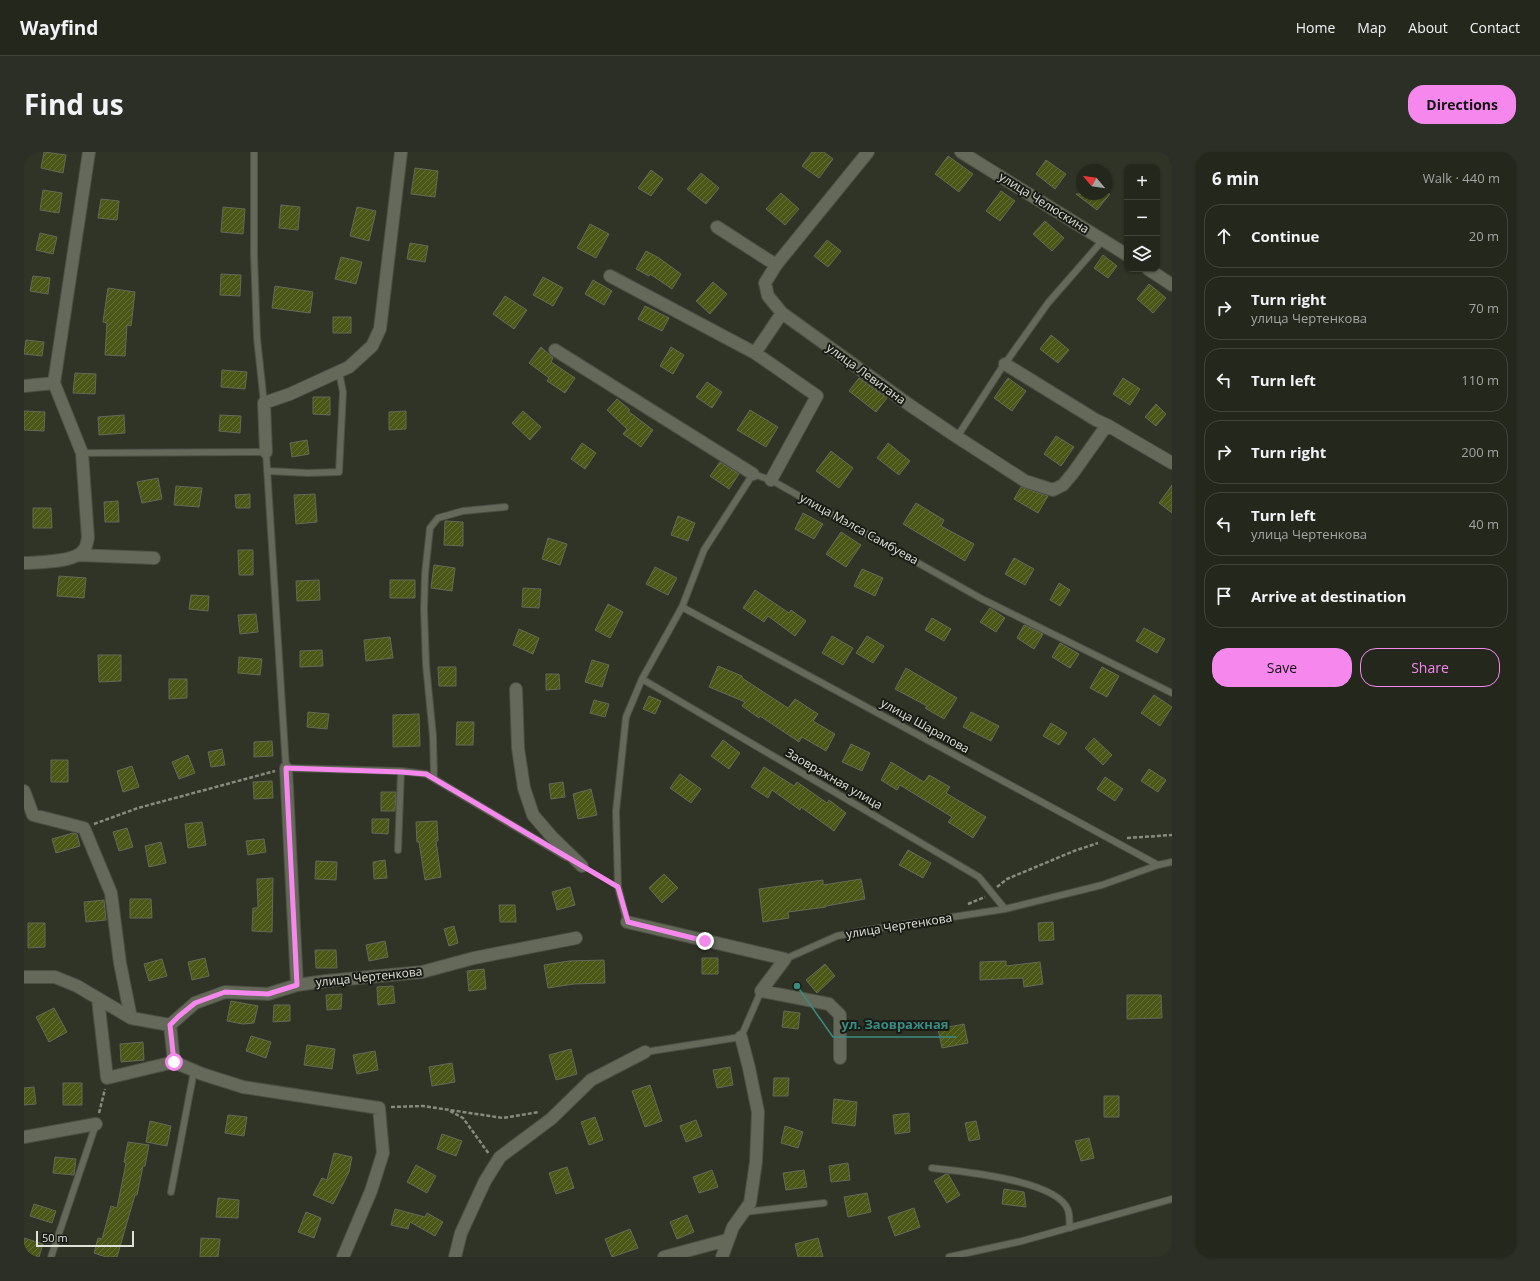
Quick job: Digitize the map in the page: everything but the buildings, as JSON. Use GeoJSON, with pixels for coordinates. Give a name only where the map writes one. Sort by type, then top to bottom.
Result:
{"type":"FeatureCollection","features":[{"type":"Feature","properties":{"kind":"street"},"geometry":{"type":"LineString","coordinates":[[24,563],[68,559],[78,555],[85,548],[88,538],[82,453],[54,383],[89,152]]}},
{"type":"Feature","properties":{"kind":"street"},"geometry":{"type":"LineString","coordinates":[[266,452],[264,403],[290,394],[349,367],[372,346],[380,329],[401,152]]}},
{"type":"Feature","properties":{"kind":"street","name":"улица Левитана"},"geometry":{"type":"LineString","coordinates":[[868,152],[776,265],[765,283],[768,296],[782,313],[911,406],[1025,481],[1052,490],[1063,485],[1107,425]]}},
{"type":"Feature","properties":{"kind":"street","name":"улица Челюскина"},"geometry":{"type":"LineString","coordinates":[[961,152],[1124,253]]}},
{"type":"Feature","properties":{"kind":"street"},"geometry":{"type":"LineString","coordinates":[[717,228],[776,265]]}},
{"type":"Feature","properties":{"kind":"street"},"geometry":{"type":"LineString","coordinates":[[1152,272],[1172,285]]}},
{"type":"Feature","properties":{"kind":"street"},"geometry":{"type":"LineString","coordinates":[[610,276],[754,353],[817,396],[771,480]]}},
{"type":"Feature","properties":{"kind":"street"},"geometry":{"type":"LineString","coordinates":[[754,353],[782,313]]}},
{"type":"Feature","properties":{"kind":"street","name":"улица Мэлса Самбуева"},"geometry":{"type":"LineString","coordinates":[[555,350],[754,474]]}},
{"type":"Feature","properties":{"kind":"street"},"geometry":{"type":"LineString","coordinates":[[1005,364],[1096,420],[1172,463]]}},
{"type":"Feature","properties":{"kind":"street"},"geometry":{"type":"LineString","coordinates":[[24,386],[54,383]]}},
{"type":"Feature","properties":{"kind":"street"},"geometry":{"type":"LineString","coordinates":[[78,555],[154,558]]}},
{"type":"Feature","properties":{"kind":"street"},"geometry":{"type":"LineString","coordinates":[[516,689],[518,748],[524,788],[533,815],[552,837],[582,866]]}},
{"type":"Feature","properties":{"kind":"street"},"geometry":{"type":"LineString","coordinates":[[286,768],[297,985]]}},
{"type":"Feature","properties":{"kind":"street"},"geometry":{"type":"LineString","coordinates":[[24,791],[34,815],[84,828],[111,893],[120,963],[131,1018]]}},
{"type":"Feature","properties":{"kind":"street"},"geometry":{"type":"LineString","coordinates":[[628,922],[785,959],[762,991],[829,1004],[840,1015],[840,1058]]}},
{"type":"Feature","properties":{"kind":"street","name":"улица Чертенкова"},"geometry":{"type":"LineString","coordinates":[[170,1025],[195,1003],[225,992],[268,994],[297,985],[422,972],[474,958],[576,938]]}},
{"type":"Feature","properties":{"kind":"street"},"geometry":{"type":"LineString","coordinates":[[24,977],[55,977],[76,986],[131,1018],[170,1025],[174,1062]]}},
{"type":"Feature","properties":{"kind":"street"},"geometry":{"type":"LineString","coordinates":[[98,999],[107,1078],[174,1062],[194,1071],[243,1087],[379,1108],[383,1153],[371,1191],[350,1242],[342,1257]]}},
{"type":"Feature","properties":{"kind":"street"},"geometry":{"type":"LineString","coordinates":[[722,1257],[733,1227],[750,1203],[756,1162],[758,1112],[741,1037]]}},
{"type":"Feature","properties":{"kind":"street"},"geometry":{"type":"LineString","coordinates":[[454,1257],[461,1233],[486,1181],[500,1157],[551,1119],[591,1080],[645,1052]]}},
{"type":"Feature","properties":{"kind":"street"},"geometry":{"type":"LineString","coordinates":[[24,1137],[96,1124]]}},
{"type":"Feature","properties":{"kind":"street"},"geometry":{"type":"LineString","coordinates":[[664,1257],[727,1240]]}},
{"type":"Feature","properties":{"kind":"lane"},"geometry":{"type":"LineString","coordinates":[[254,152],[256,331],[264,403]]}},
{"type":"Feature","properties":{"kind":"lane"},"geometry":{"type":"LineString","coordinates":[[957,437],[983,395],[1048,303],[1103,240]]}},
{"type":"Feature","properties":{"kind":"lane"},"geometry":{"type":"LineString","coordinates":[[267,472],[339,472],[343,392],[339,372]]}},
{"type":"Feature","properties":{"kind":"lane"},"geometry":{"type":"LineString","coordinates":[[82,453],[266,452],[286,768],[426,774],[582,866]]}},
{"type":"Feature","properties":{"kind":"lane"},"geometry":{"type":"LineString","coordinates":[[628,922],[618,887],[616,812],[626,717],[642,679],[682,607],[704,550],[754,474]]}},
{"type":"Feature","properties":{"kind":"lane","name":"улица Мэлса Самбуева"},"geometry":{"type":"LineString","coordinates":[[754,474],[771,480],[982,599],[1172,693]]}},
{"type":"Feature","properties":{"kind":"lane"},"geometry":{"type":"LineString","coordinates":[[434,778],[433,736],[426,665],[424,609],[430,528],[438,518],[463,511],[505,507]]}},
{"type":"Feature","properties":{"kind":"lane","name":"улица Шарапова"},"geometry":{"type":"LineString","coordinates":[[682,607],[1158,865]]}},
{"type":"Feature","properties":{"kind":"lane","name":"Заовражная улица"},"geometry":{"type":"LineString","coordinates":[[642,679],[979,877],[1005,909]]}},
{"type":"Feature","properties":{"kind":"lane"},"geometry":{"type":"LineString","coordinates":[[398,850],[401,772]]}},
{"type":"Feature","properties":{"kind":"lane","name":"улица Чертенкова"},"geometry":{"type":"LineString","coordinates":[[785,959],[837,936],[1005,909],[1102,885],[1158,865],[1171,863]]}},
{"type":"Feature","properties":{"kind":"lane"},"geometry":{"type":"LineString","coordinates":[[645,1052],[741,1037],[762,991]]}},
{"type":"Feature","properties":{"kind":"lane"},"geometry":{"type":"LineString","coordinates":[[171,1192],[194,1071]]}},
{"type":"Feature","properties":{"kind":"lane"},"geometry":{"type":"LineString","coordinates":[[51,1257],[96,1124]]}},
{"type":"Feature","properties":{"kind":"lane"},"geometry":{"type":"LineString","coordinates":[[932,1168],[1014,1180],[1049,1191],[1057,1196],[1068,1209],[1070,1228]]}},
{"type":"Feature","properties":{"kind":"lane"},"geometry":{"type":"LineString","coordinates":[[949,1257],[1022,1241],[1172,1199]]}},
{"type":"Feature","properties":{"kind":"lane"},"geometry":{"type":"LineString","coordinates":[[744,1212],[824,1203]]}},
{"type":"Feature","properties":{"kind":"path"},"geometry":{"type":"LineString","coordinates":[[84,828],[138,808],[286,768]]}},
{"type":"Feature","properties":{"kind":"path"},"geometry":{"type":"LineString","coordinates":[[961,906],[985,897],[1007,879],[1074,851],[1110,839],[1172,835]]}},
{"type":"Feature","properties":{"kind":"path"},"geometry":{"type":"LineString","coordinates":[[582,866],[618,887]]}},
{"type":"Feature","properties":{"kind":"path"},"geometry":{"type":"LineString","coordinates":[[96,1124],[107,1078]]}},
{"type":"Feature","properties":{"kind":"path"},"geometry":{"type":"LineString","coordinates":[[379,1108],[423,1106],[503,1118],[559,1110]]}},
{"type":"Feature","properties":{"kind":"path"},"geometry":{"type":"LineString","coordinates":[[449,1110],[463,1118],[496,1164]]}},
{"type":"Feature","properties":{"kind":"place","name":"ул. Заовражная"},"geometry":{"type":"Point","coordinates":[797,986]}},
{"type":"Feature","properties":{"kind":"route"},"geometry":{"type":"LineString","coordinates":[[174,1062],[170,1025],[195,1003],[225,992],[268,994],[297,985],[286,768],[426,774],[618,887],[628,922],[705,941]]}}]}
